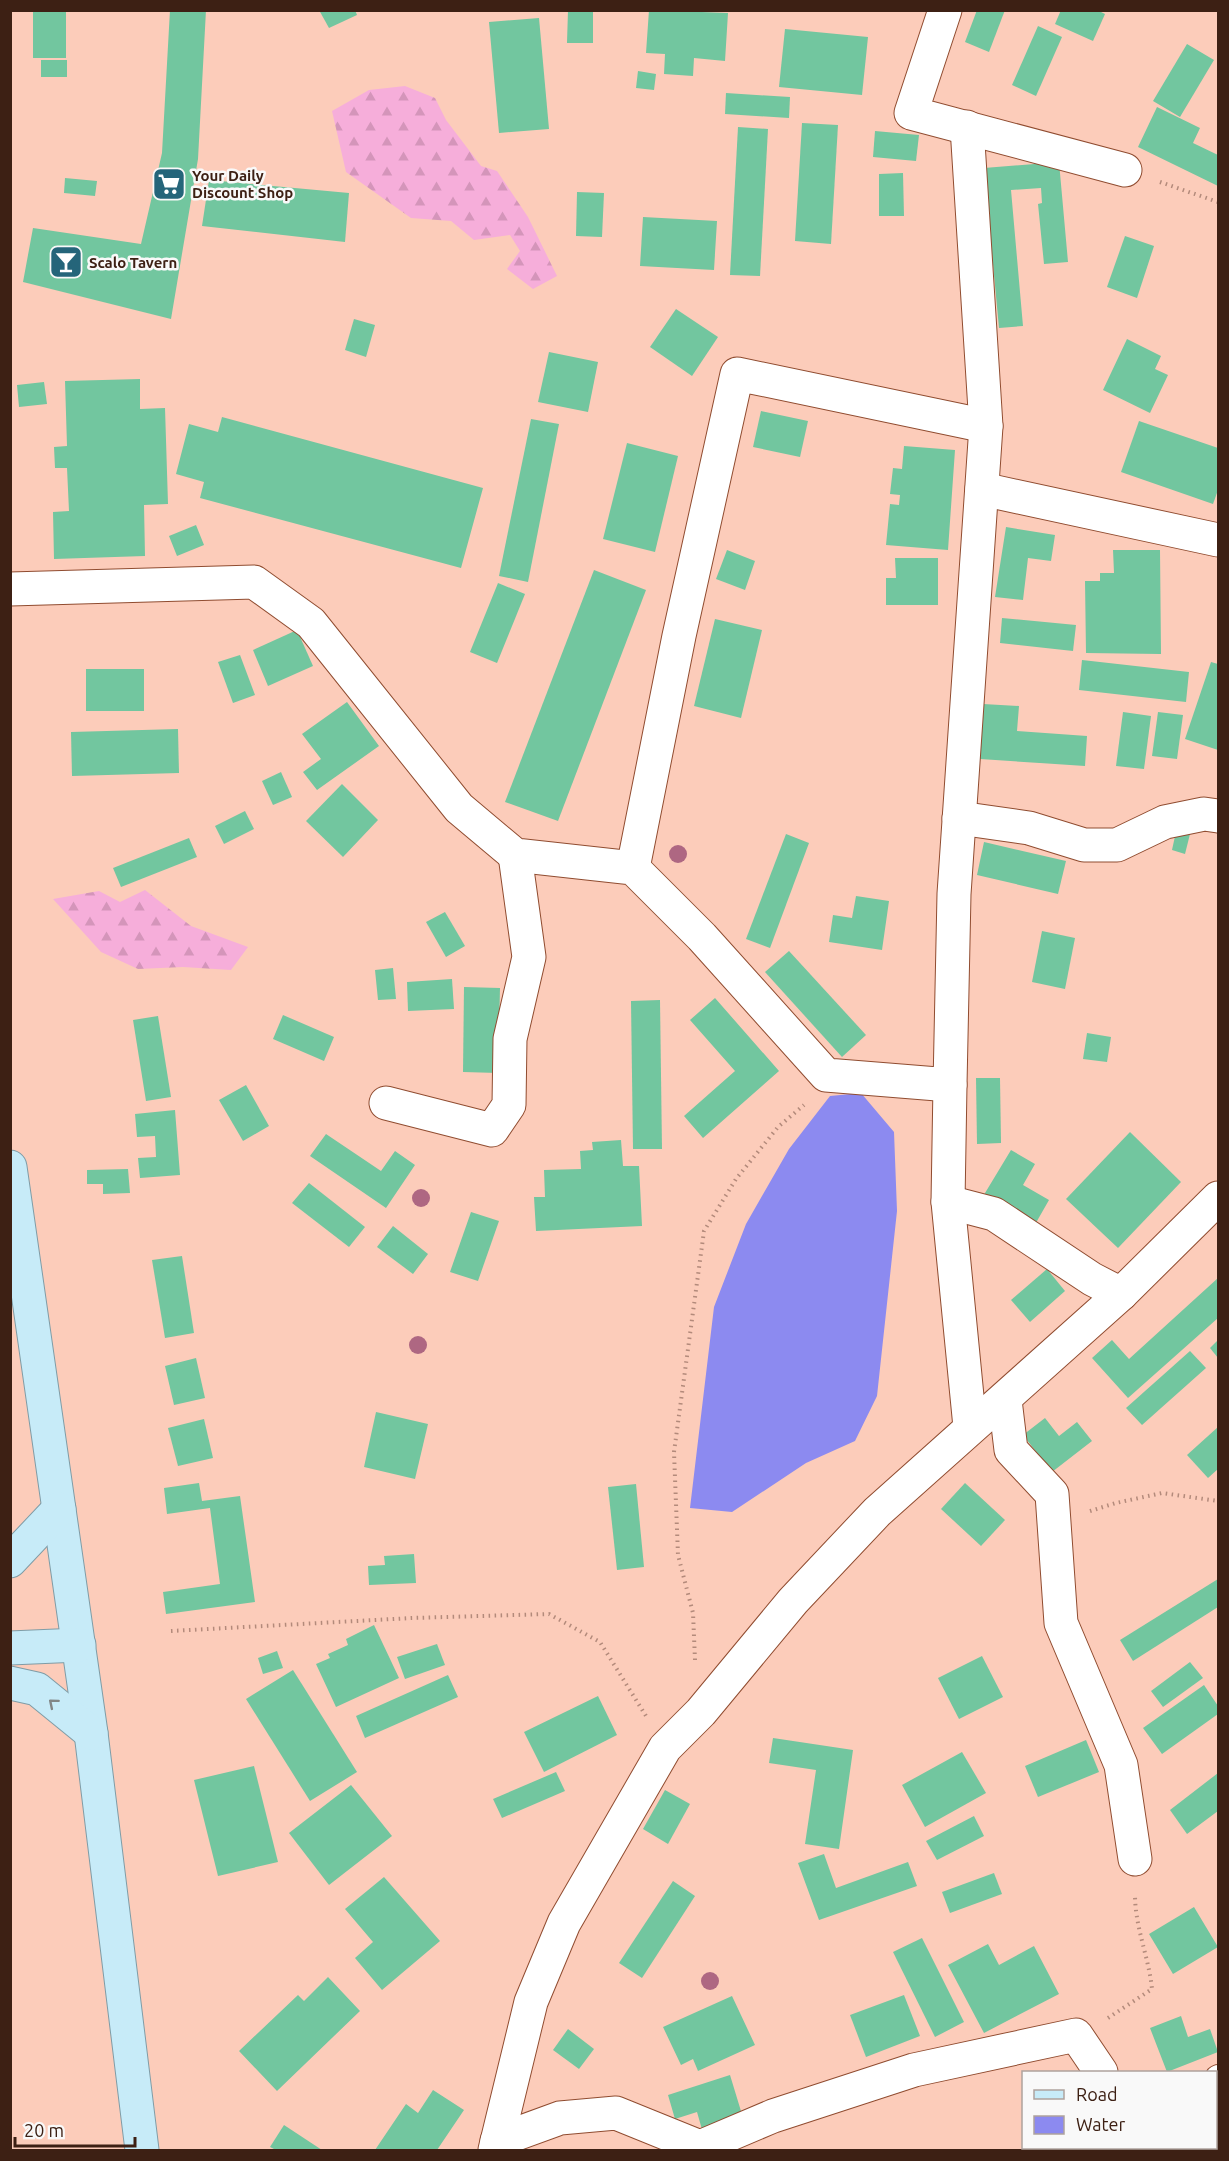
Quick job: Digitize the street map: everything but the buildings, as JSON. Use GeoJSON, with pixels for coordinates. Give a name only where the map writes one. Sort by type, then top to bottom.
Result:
{"type":"FeatureCollection","features":[{"type":"Feature","properties":{"kind":"main road"},"geometry":{"type":"LineString","coordinates":[[10,1167],[80,1645],[142,2151]]}},
{"type":"Feature","properties":{"kind":"main road"},"geometry":{"type":"LineString","coordinates":[[10,1561],[59,1509]]}},
{"type":"Feature","properties":{"kind":"main road"},"geometry":{"type":"LineString","coordinates":[[10,1648],[80,1645]]}},
{"type":"Feature","properties":{"kind":"main road"},"geometry":{"type":"LineString","coordinates":[[10,1683],[37,1689],[91,1733]]}},
{"type":"Feature","properties":{"kind":"street"},"geometry":{"type":"LineString","coordinates":[[945,10],[911,113],[1125,170]]}},
{"type":"Feature","properties":{"kind":"street"},"geometry":{"type":"LineString","coordinates":[[967,127],[986,426],[954,894],[948,1202],[970,1427]]}},
{"type":"Feature","properties":{"kind":"street"},"geometry":{"type":"LineString","coordinates":[[633,868],[679,636],[737,374],[986,426]]}},
{"type":"Feature","properties":{"kind":"street"},"geometry":{"type":"LineString","coordinates":[[982,489],[1217,536]]}},
{"type":"Feature","properties":{"kind":"street"},"geometry":{"type":"LineString","coordinates":[[10,589],[254,582],[311,623],[459,808],[515,855],[633,868],[702,937],[826,1075],[950,1085]]}},
{"type":"Feature","properties":{"kind":"street"},"geometry":{"type":"LineString","coordinates":[[959,818],[1029,828],[1084,845],[1117,845],[1165,822],[1204,814],[1218,816]]}},
{"type":"Feature","properties":{"kind":"street"},"geometry":{"type":"LineString","coordinates":[[386,1104],[492,1130],[509,1105],[510,1039],[529,957],[515,855]]}},
{"type":"Feature","properties":{"kind":"street"},"geometry":{"type":"LineString","coordinates":[[496,2146],[531,2002],[564,1923],[665,1748],[701,1712],[793,1601],[877,1512],[1121,1294],[1218,1198]]}},
{"type":"Feature","properties":{"kind":"street"},"geometry":{"type":"LineString","coordinates":[[948,1202],[994,1214],[1092,1279],[1121,1294]]}},
{"type":"Feature","properties":{"kind":"street"},"geometry":{"type":"LineString","coordinates":[[1005,1400],[1011,1450],[1052,1494],[1061,1623],[1121,1765],[1135,1859]]}},
{"type":"Feature","properties":{"kind":"street"},"geometry":{"type":"LineString","coordinates":[[496,2146],[560,2118],[616,2113],[700,2147],[773,2116],[914,2070],[1076,2035],[1100,2071]]}},
{"type":"Feature","properties":{"kind":"path"},"geometry":{"type":"LineString","coordinates":[[1125,170],[1218,202]]}},
{"type":"Feature","properties":{"kind":"path"},"geometry":{"type":"LineString","coordinates":[[701,1712],[696,1677],[693,1613],[678,1556],[674,1452],[704,1231],[736,1179],[778,1127],[808,1101],[826,1075]]}},
{"type":"Feature","properties":{"kind":"path"},"geometry":{"type":"LineString","coordinates":[[1052,1494],[1081,1515],[1116,1503],[1162,1493],[1218,1501]]}},
{"type":"Feature","properties":{"kind":"path"},"geometry":{"type":"LineString","coordinates":[[171,1631],[412,1618],[549,1614],[600,1642],[665,1748]]}},
{"type":"Feature","properties":{"kind":"path"},"geometry":{"type":"LineString","coordinates":[[1076,2035],[1152,1989],[1150,1963],[1136,1906],[1135,1859]]}},
{"type":"Feature","properties":{"kind":"green space"},"geometry":{"type":"Polygon","coordinates":[[[405,86],[435,98],[446,120],[481,166],[497,171],[528,217],[557,276],[533,289],[507,269],[520,251],[510,235],[474,240],[451,221],[411,218],[346,172],[332,111],[369,90],[405,86]]]}},
{"type":"Feature","properties":{"kind":"green space"},"geometry":{"type":"Polygon","coordinates":[[[145,890],[191,926],[248,947],[231,970],[183,967],[138,969],[101,952],[53,899],[99,891],[120,902],[145,890]]]}},
{"type":"Feature","properties":{"kind":"water"},"geometry":{"type":"Polygon","coordinates":[[[861,1093],[894,1132],[897,1211],[877,1396],[855,1441],[806,1463],[732,1512],[690,1508],[714,1307],[746,1224],[789,1149],[830,1096],[861,1093]]]}},
{"type":"Feature","properties":{"kind":"place","name":"Your Daily Discount Shop"},"geometry":{"type":"Point","coordinates":[169,184]}},
{"type":"Feature","properties":{"kind":"place","name":"Scalo Tavern"},"geometry":{"type":"Point","coordinates":[66,262]}}]}
